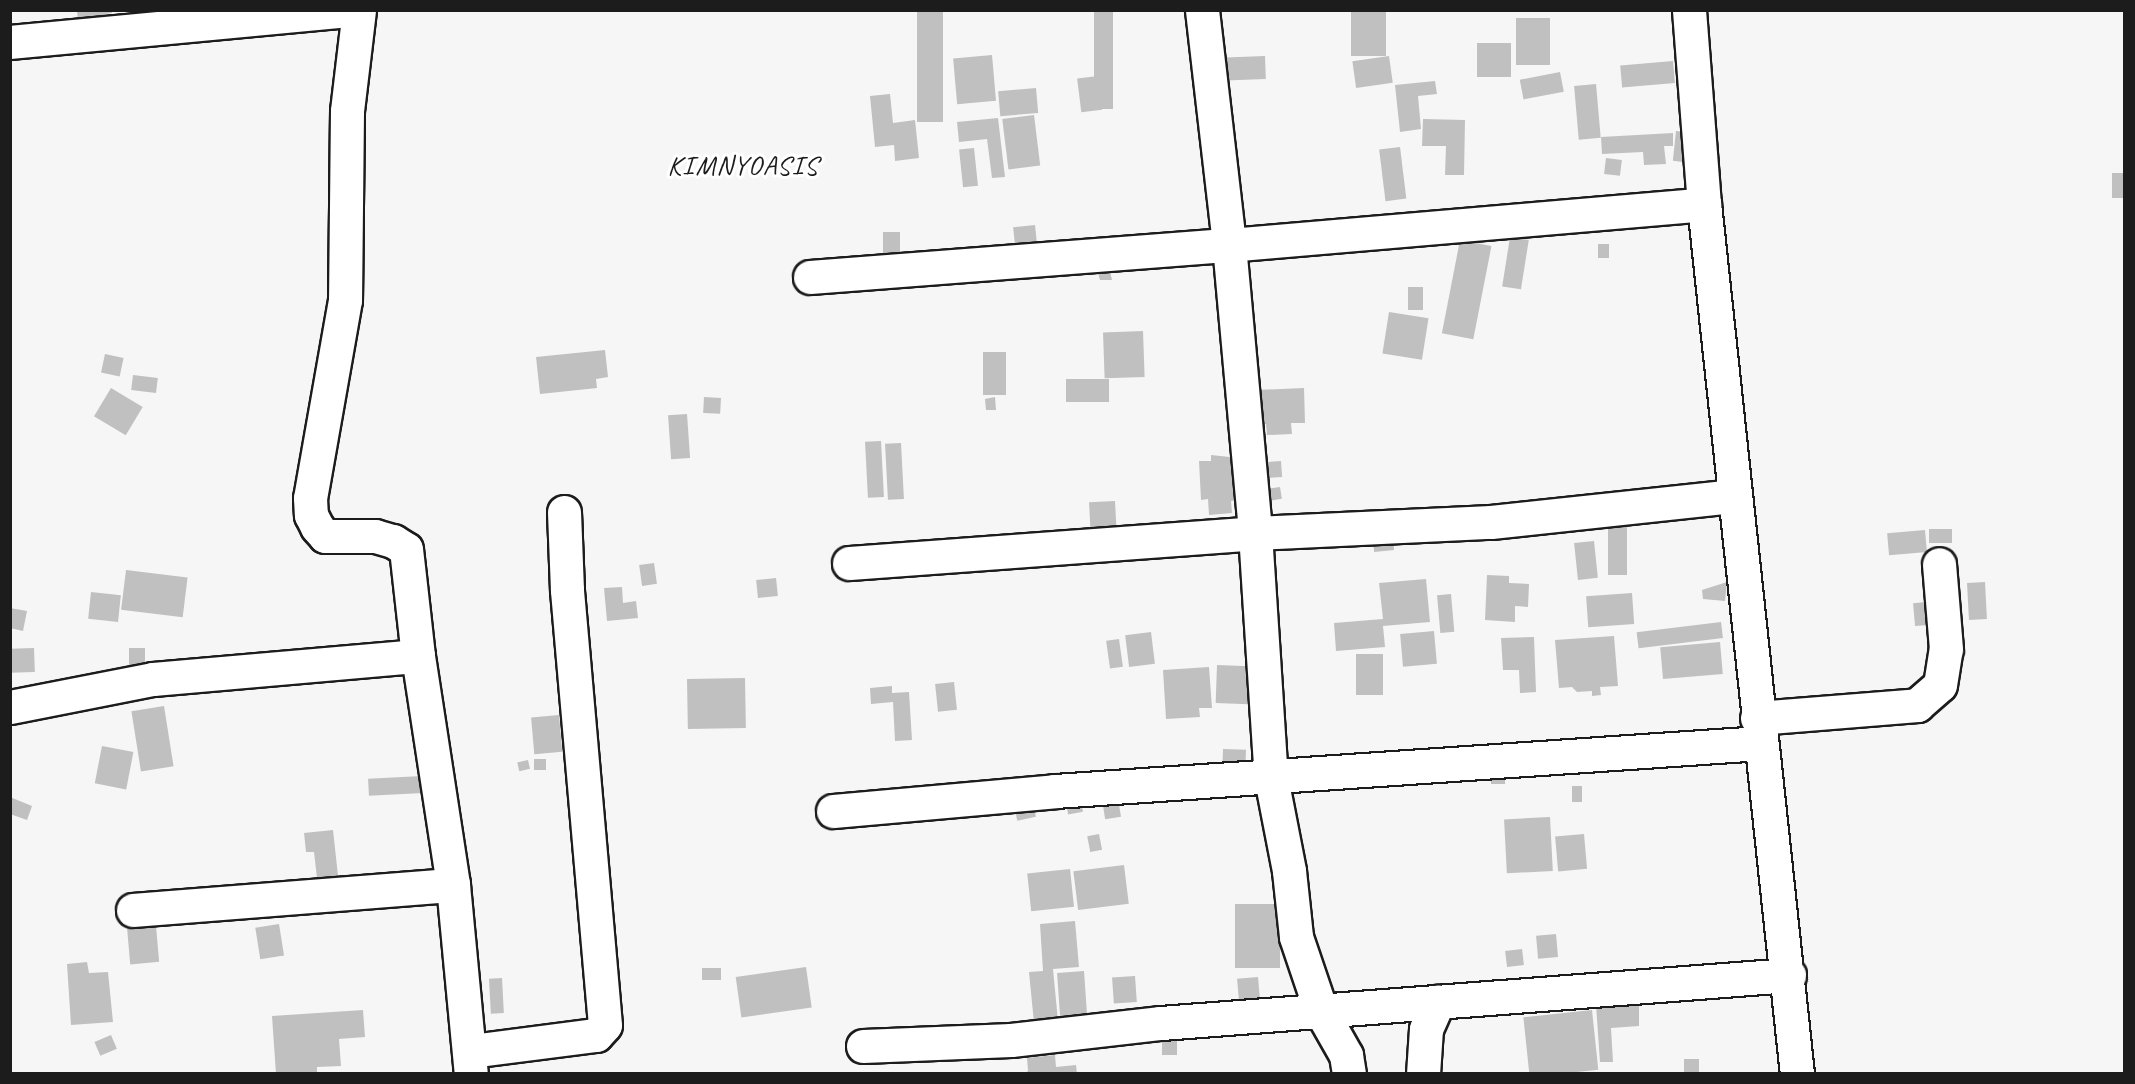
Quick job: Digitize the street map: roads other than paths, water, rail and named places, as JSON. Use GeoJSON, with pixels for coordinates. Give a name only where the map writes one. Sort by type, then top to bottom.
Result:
{"type":"FeatureCollection","features":[{"type":"Feature","properties":{"kind":"street"},"geometry":{"type":"LineString","coordinates":[[10,42],[351,10]]}},
{"type":"Feature","properties":{"kind":"street"},"geometry":{"type":"LineString","coordinates":[[359,10],[347,111],[345,300],[313,479],[311,515],[325,536],[375,536],[393,541],[406,549],[418,656],[453,885],[471,1062],[596,1035],[605,1025],[567,590],[564,512]]}},
{"type":"Feature","properties":{"kind":"street"},"geometry":{"type":"LineString","coordinates":[[1202,10],[1229,245],[1255,533],[1271,778],[1289,871],[1296,937],[1321,1011],[1346,1055],[1349,1074]]}},
{"type":"Feature","properties":{"kind":"street"},"geometry":{"type":"LineString","coordinates":[[1689,10],[1704,204],[1759,730],[1789,975],[1797,1074]]}},
{"type":"Feature","properties":{"kind":"street"},"geometry":{"type":"LineString","coordinates":[[810,277],[1229,245],[1704,204]]}},
{"type":"Feature","properties":{"kind":"street"},"geometry":{"type":"LineString","coordinates":[[849,563],[1255,533],[1491,522],[1735,496]]}},
{"type":"Feature","properties":{"kind":"street"},"geometry":{"type":"LineString","coordinates":[[833,811],[1054,791],[1271,778],[1759,730],[1917,705],[1940,685],[1946,650],[1940,564]]}},
{"type":"Feature","properties":{"kind":"street"},"geometry":{"type":"LineString","coordinates":[[10,707],[153,679],[418,656]]}},
{"type":"Feature","properties":{"kind":"street"},"geometry":{"type":"LineString","coordinates":[[133,910],[453,885]]}},
{"type":"Feature","properties":{"kind":"street"},"geometry":{"type":"LineString","coordinates":[[862,1046],[1011,1040],[1161,1023],[1789,975]]}},
{"type":"Feature","properties":{"kind":"street"},"geometry":{"type":"LineString","coordinates":[[1423,1074],[1426,1029],[1438,1002]]}},
{"type":"Feature","properties":{"kind":"district","name":"KIMNYOASIS"},"geometry":{"type":"Point","coordinates":[743,166]}}]}
